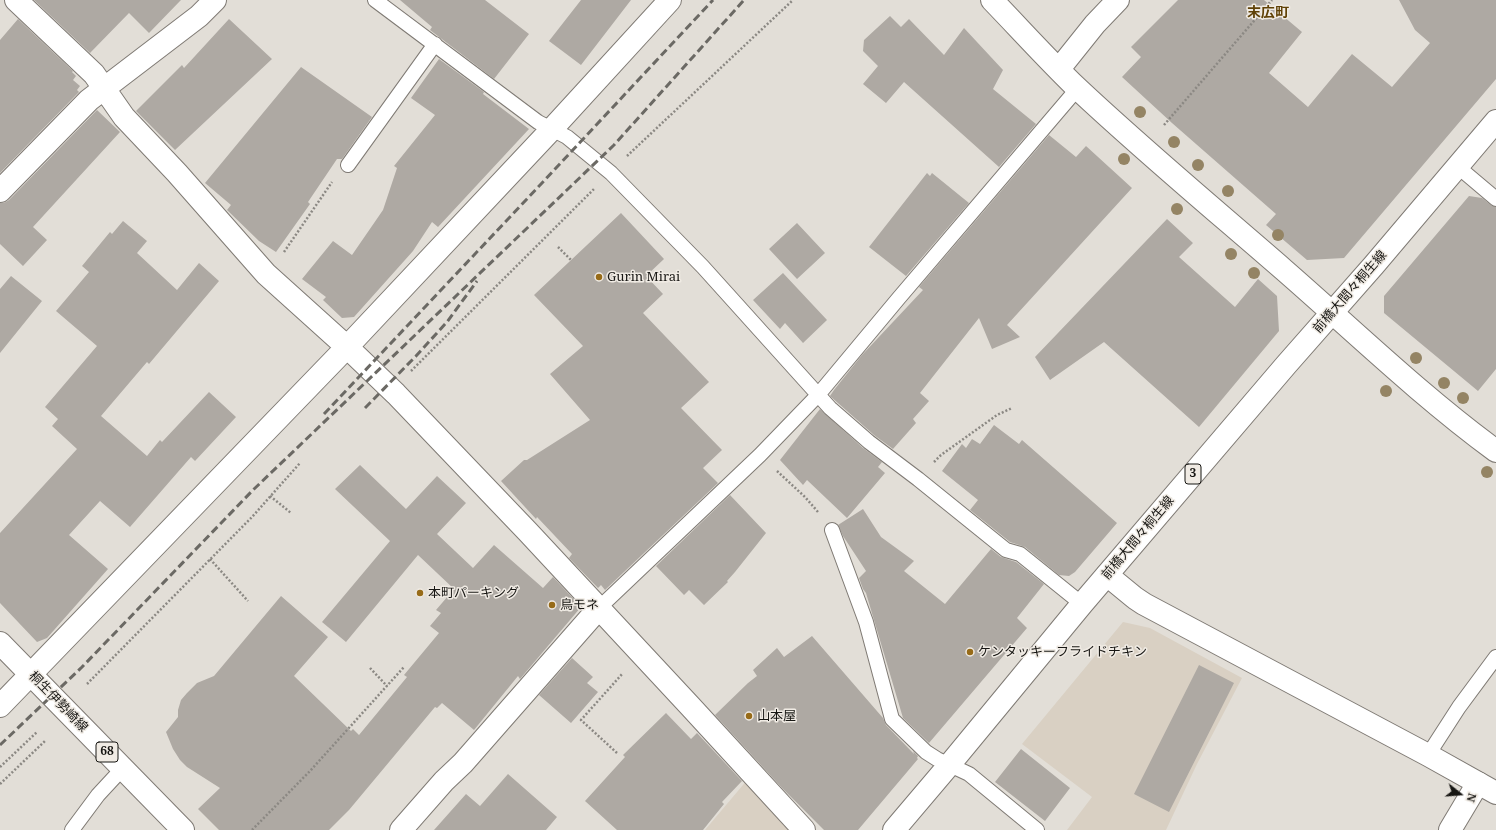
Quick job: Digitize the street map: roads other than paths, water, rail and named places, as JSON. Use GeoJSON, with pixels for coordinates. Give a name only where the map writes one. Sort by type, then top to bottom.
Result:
{"type":"FeatureCollection","features":[{"type":"Feature","properties":{"kind":"street"},"geometry":{"type":"LineString","coordinates":[[16,0],[94,74],[103,89],[124,117],[177,173],[266,274],[347,347],[396,394],[599,608],[804,830]]}},
{"type":"Feature","properties":{"kind":"street"},"geometry":{"type":"LineString","coordinates":[[0,191],[89,100],[199,16],[215,0]]}},
{"type":"Feature","properties":{"kind":"street"},"geometry":{"type":"LineString","coordinates":[[0,706],[347,347],[551,130],[670,0]]}},
{"type":"Feature","properties":{"kind":"street"},"geometry":{"type":"LineString","coordinates":[[992,0],[1078,88],[1420,391],[1496,451]]}},
{"type":"Feature","properties":{"kind":"street"},"geometry":{"type":"LineString","coordinates":[[1059,70],[1095,24],[1118,0]]}},
{"type":"Feature","properties":{"kind":"street","name":"前橋大間々桐生線"},"geometry":{"type":"LineString","coordinates":[[894,830],[1106,575],[1286,365],[1332,314],[1496,121]]}},
{"type":"Feature","properties":{"kind":"street"},"geometry":{"type":"LineString","coordinates":[[1106,575],[1144,604],[1487,788],[1450,830]]}},
{"type":"Feature","properties":{"kind":"street"},"geometry":{"type":"LineString","coordinates":[[401,830],[444,781],[464,763],[599,608]]}},
{"type":"Feature","properties":{"kind":"street","name":"桐生伊勢崎線"},"geometry":{"type":"LineString","coordinates":[[0,643],[183,830]]}},
{"type":"Feature","properties":{"kind":"lane"},"geometry":{"type":"LineString","coordinates":[[375,0],[538,122],[567,137],[611,173],[703,267],[830,408],[869,442],[918,479],[1006,550],[1020,554],[1082,604]]}},
{"type":"Feature","properties":{"kind":"lane"},"geometry":{"type":"LineString","coordinates":[[348,165],[435,44]]}},
{"type":"Feature","properties":{"kind":"lane"},"geometry":{"type":"LineString","coordinates":[[599,608],[760,455],[818,395],[1078,88]]}},
{"type":"Feature","properties":{"kind":"lane"},"geometry":{"type":"LineString","coordinates":[[1457,166],[1496,199]]}},
{"type":"Feature","properties":{"kind":"lane"},"geometry":{"type":"LineString","coordinates":[[832,530],[866,622],[892,719],[926,752],[970,774],[1036,830]]}},
{"type":"Feature","properties":{"kind":"lane"},"geometry":{"type":"LineString","coordinates":[[1428,755],[1459,707],[1496,657]]}},
{"type":"Feature","properties":{"kind":"lane"},"geometry":{"type":"LineString","coordinates":[[72,830],[98,795],[123,768]]}},
{"type":"Feature","properties":{"kind":"railway"},"geometry":{"type":"LineString","coordinates":[[324,414],[713,0]]}},
{"type":"Feature","properties":{"kind":"railway"},"geometry":{"type":"LineString","coordinates":[[0,745],[82,667],[253,490],[614,145],[744,0]]}},
{"type":"Feature","properties":{"kind":"railway"},"geometry":{"type":"LineString","coordinates":[[365,408],[447,322],[477,281]]}},
{"type":"Feature","properties":{"kind":"place","name":"Gurin Mirai"},"geometry":{"type":"Point","coordinates":[599,277]}},
{"type":"Feature","properties":{"kind":"place","name":"本町パーキング"},"geometry":{"type":"Point","coordinates":[420,593]}},
{"type":"Feature","properties":{"kind":"place","name":"鳥モネ"},"geometry":{"type":"Point","coordinates":[552,605]}},
{"type":"Feature","properties":{"kind":"place","name":"ケンタッキーフライドチキン"},"geometry":{"type":"Point","coordinates":[970,652]}},
{"type":"Feature","properties":{"kind":"place","name":"山本屋"},"geometry":{"type":"Point","coordinates":[749,716]}},
{"type":"Feature","properties":{"kind":"district","name":"末広町"},"geometry":{"type":"Point","coordinates":[1268,13]}}]}
